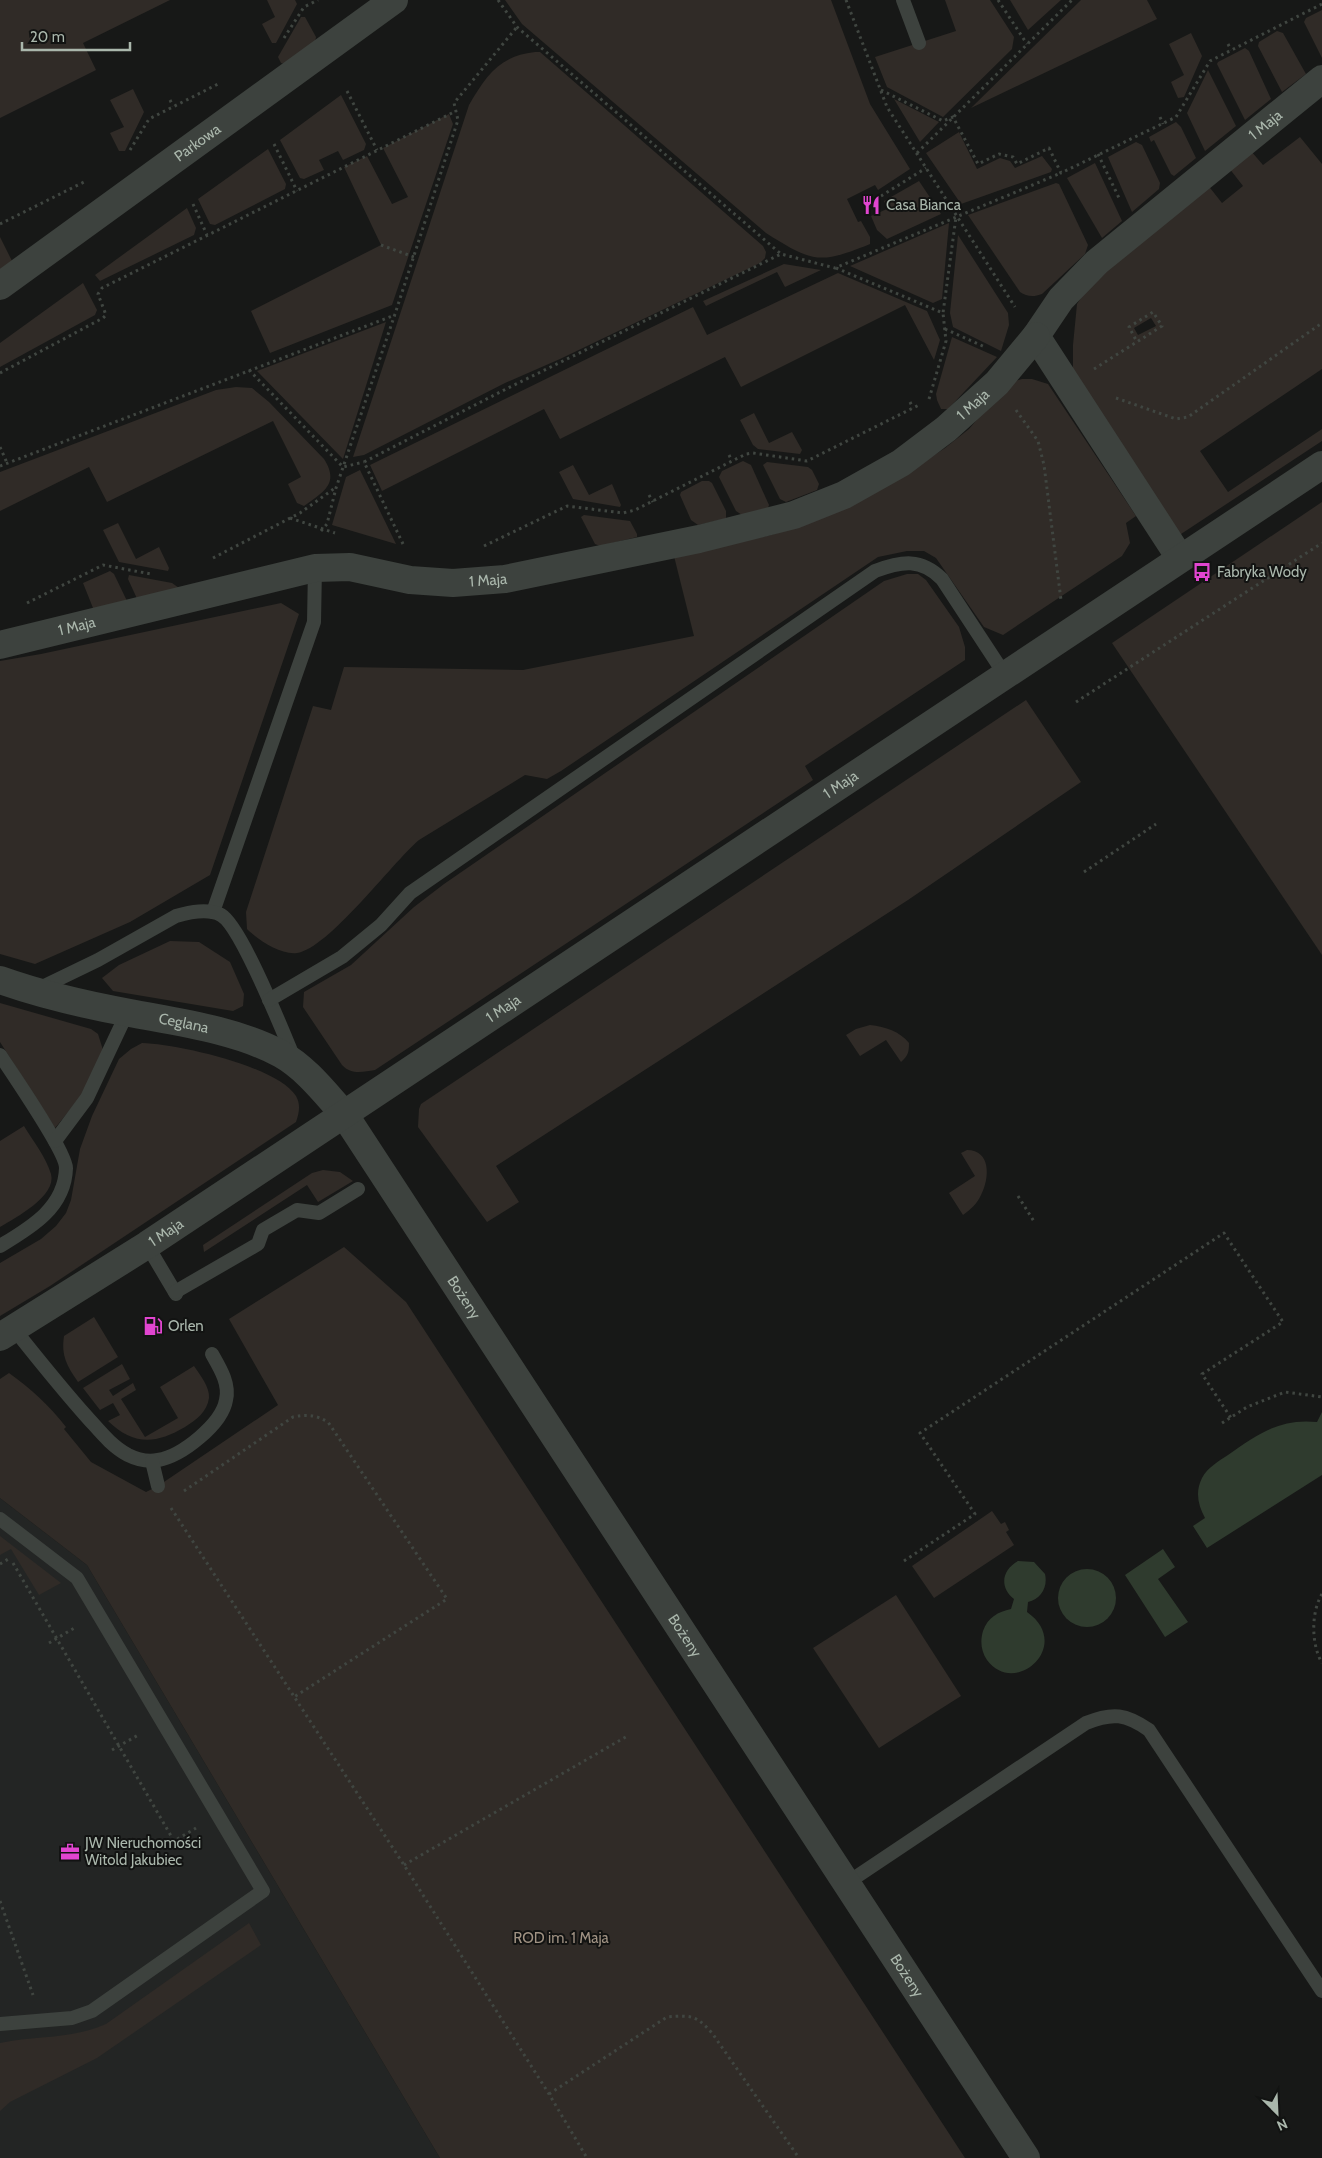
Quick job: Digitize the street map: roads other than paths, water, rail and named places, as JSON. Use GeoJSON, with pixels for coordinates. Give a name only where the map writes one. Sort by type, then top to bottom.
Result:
{"type":"FeatureCollection","features":[{"type":"Feature","properties":{"kind":"street","name":"Parkowa"},"geometry":{"type":"LineString","coordinates":[[0,286],[394,0]]}},
{"type":"Feature","properties":{"kind":"street","name":"1 Maja"},"geometry":{"type":"LineString","coordinates":[[0,645],[315,568],[350,567],[410,580],[453,583],[504,579],[699,540],[794,515],[844,495],[901,463],[946,429],[997,383],[1036,336],[1061,299],[1097,262],[1322,79]]}},
{"type":"Feature","properties":{"kind":"street"},"geometry":{"type":"LineString","coordinates":[[1036,336],[1180,558]]}},
{"type":"Feature","properties":{"kind":"street","name":"1 Maja"},"geometry":{"type":"LineString","coordinates":[[7,1333],[147,1245],[1322,465]]}},
{"type":"Feature","properties":{"kind":"street","name":"Ceglana"},"geometry":{"type":"LineString","coordinates":[[0,980],[68,1000],[194,1025],[227,1034],[280,1054],[298,1066],[344,1114]]}},
{"type":"Feature","properties":{"kind":"street","name":"Bożeny"},"geometry":{"type":"LineString","coordinates":[[344,1114],[1026,2158]]}},
{"type":"Feature","properties":{"kind":"lane"},"geometry":{"type":"LineString","coordinates":[[903,0],[919,43]]}},
{"type":"Feature","properties":{"kind":"lane"},"geometry":{"type":"LineString","coordinates":[[268,1000],[342,957],[381,925],[410,893],[875,572],[889,566],[916,563],[928,567],[935,572],[942,579],[1005,675]]}},
{"type":"Feature","properties":{"kind":"lane"},"geometry":{"type":"LineString","coordinates":[[213,912],[314,622],[315,568]]}},
{"type":"Feature","properties":{"kind":"lane"},"geometry":{"type":"LineString","coordinates":[[36,991],[98,960],[176,916],[189,912],[213,912],[222,916],[238,934],[298,1066]]}},
{"type":"Feature","properties":{"kind":"lane"},"geometry":{"type":"LineString","coordinates":[[55,1141],[87,1098],[127,1013]]}},
{"type":"Feature","properties":{"kind":"lane"},"geometry":{"type":"LineString","coordinates":[[0,1055],[55,1141],[66,1166],[62,1188],[49,1212],[38,1222],[0,1246]]}},
{"type":"Feature","properties":{"kind":"lane"},"geometry":{"type":"LineString","coordinates":[[147,1245],[176,1293],[258,1244],[264,1230],[297,1210],[319,1213],[358,1189]]}},
{"type":"Feature","properties":{"kind":"lane"},"geometry":{"type":"LineString","coordinates":[[7,1333],[115,1447],[140,1460],[152,1461],[171,1455],[216,1423],[223,1413],[227,1399],[227,1390],[224,1377],[212,1354]]}},
{"type":"Feature","properties":{"kind":"lane"},"geometry":{"type":"LineString","coordinates":[[152,1461],[158,1486]]}},
{"type":"Feature","properties":{"kind":"lane"},"geometry":{"type":"LineString","coordinates":[[0,1519],[76,1578],[263,1891],[92,2010],[72,2018],[0,2024]]}},
{"type":"Feature","properties":{"kind":"lane"},"geometry":{"type":"LineString","coordinates":[[847,1883],[1086,1723],[1103,1716],[1120,1716],[1135,1720],[1149,1730],[1322,1991]]}},
{"type":"Feature","properties":{"kind":"place","name":"Casa Bianca"},"geometry":{"type":"Point","coordinates":[871,205]}},
{"type":"Feature","properties":{"kind":"place","name":"Fabryka Wody"},"geometry":{"type":"Point","coordinates":[1202,572]}},
{"type":"Feature","properties":{"kind":"place","name":"Orlen"},"geometry":{"type":"Point","coordinates":[153,1326]}},
{"type":"Feature","properties":{"kind":"place","name":"JW Nieruchomości Witold Jakubiec"},"geometry":{"type":"Point","coordinates":[70,1852]}},
{"type":"Feature","properties":{"kind":"park label","name":"ROD im. 1 Maja"},"geometry":{"type":"Point","coordinates":[561,1938]}}]}
